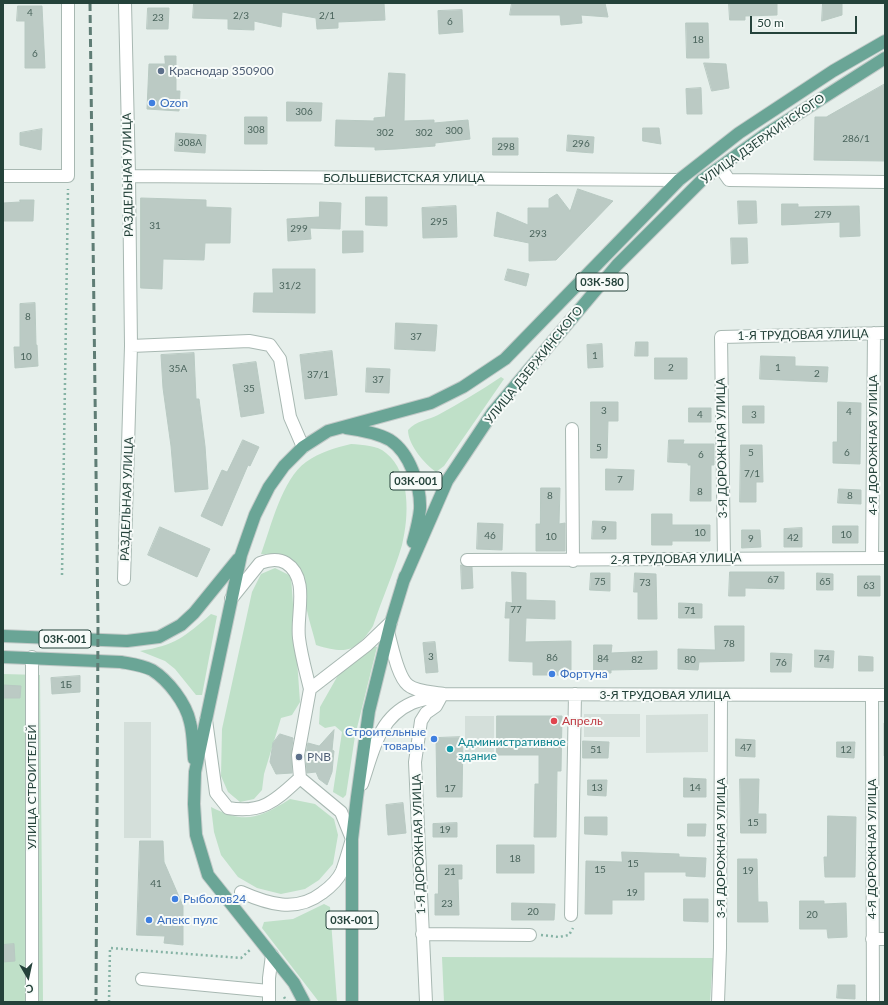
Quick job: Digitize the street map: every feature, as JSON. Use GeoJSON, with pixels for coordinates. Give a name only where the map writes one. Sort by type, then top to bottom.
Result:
{"type":"FeatureCollection","features":[{"type":"Feature","properties":{"kind":"main road","name":"УЛИЦА ДЗЕРЖИНСКОГО"},"geometry":{"type":"LineString","coordinates":[[339,428],[430,403],[464,387],[505,359],[679,180],[752,125],[833,71],[885,41]]}},
{"type":"Feature","properties":{"kind":"main road","name":"УЛИЦА ДЗЕРЖИНСКОГО"},"geometry":{"type":"LineString","coordinates":[[403,582],[447,481],[493,412],[617,265],[702,180],[763,136],[885,58]]}},
{"type":"Feature","properties":{"kind":"main road","name":"03К-001"},"geometry":{"type":"LineString","coordinates":[[195,772],[241,555],[255,515],[269,487],[284,466],[303,447],[318,436],[339,428],[369,432],[392,441],[403,453],[413,472],[420,508],[403,582],[369,711],[357,797],[352,839],[352,1002]]}},
{"type":"Feature","properties":{"kind":"main road","name":"03К-001"},"geometry":{"type":"LineString","coordinates":[[3,636],[127,641],[159,637],[180,625],[194,613],[241,555]]}},
{"type":"Feature","properties":{"kind":"main road","name":"03К-001"},"geometry":{"type":"LineString","coordinates":[[3,657],[32,657],[121,662],[140,666],[152,670],[183,702],[191,723],[195,772],[194,804],[196,835],[201,856],[208,875],[294,984],[304,1002]]}},
{"type":"Feature","properties":{"kind":"street"},"geometry":{"type":"LineString","coordinates":[[3,176],[68,176],[68,3]]}},
{"type":"Feature","properties":{"kind":"street","name":"РАЗДЕЛЬНАЯ УЛИЦА"},"geometry":{"type":"LineString","coordinates":[[124,579],[131,346],[125,3]]}},
{"type":"Feature","properties":{"kind":"street"},"geometry":{"type":"LineString","coordinates":[[720,167],[729,180],[885,182]]}},
{"type":"Feature","properties":{"kind":"street","name":"БОЛЬШЕВИСТСКАЯ УЛИЦА"},"geometry":{"type":"LineString","coordinates":[[129,176],[679,180]]}},
{"type":"Feature","properties":{"kind":"street","name":"1-Я ТРУДОВАЯ УЛИЦА"},"geometry":{"type":"LineString","coordinates":[[721,337],[879,333]]}},
{"type":"Feature","properties":{"kind":"street","name":"4-Я ДОРОЖНАЯ УЛИЦА"},"geometry":{"type":"LineString","coordinates":[[872,557],[879,333]]}},
{"type":"Feature","properties":{"kind":"street","name":"3-Я ДОРОЖНАЯ УЛИЦА"},"geometry":{"type":"LineString","coordinates":[[721,337],[724,558]]}},
{"type":"Feature","properties":{"kind":"street"},"geometry":{"type":"LineString","coordinates":[[131,346],[249,341],[270,344],[280,359],[290,417],[303,447]]}},
{"type":"Feature","properties":{"kind":"street"},"geometry":{"type":"LineString","coordinates":[[572,428],[573,561]]}},
{"type":"Feature","properties":{"kind":"street","name":"2-Я ТРУДОВАЯ УЛИЦА"},"geometry":{"type":"LineString","coordinates":[[467,560],[573,561],[724,558],[885,558]]}},
{"type":"Feature","properties":{"kind":"street"},"geometry":{"type":"LineString","coordinates":[[231,599],[260,563],[271,560],[282,561],[294,570],[298,576],[300,586],[299,639],[310,689],[298,755],[300,778],[341,812],[352,839],[341,872],[334,883],[315,898],[303,904],[290,906],[277,905],[241,892]]}},
{"type":"Feature","properties":{"kind":"street"},"geometry":{"type":"LineString","coordinates":[[310,689],[390,627],[400,674],[408,685],[417,689],[443,694]]}},
{"type":"Feature","properties":{"kind":"street","name":"УЛИЦА СТРОИТЕЛЕЙ"},"geometry":{"type":"LineString","coordinates":[[32,657],[32,1002]]}},
{"type":"Feature","properties":{"kind":"street","name":"3-Я ТРУДОВАЯ УЛИЦА"},"geometry":{"type":"LineString","coordinates":[[443,694],[885,695]]}},
{"type":"Feature","properties":{"kind":"street","name":"03К-001"},"geometry":{"type":"LineString","coordinates":[[357,797],[382,728],[394,714],[412,703],[443,694]]}},
{"type":"Feature","properties":{"kind":"street","name":"1-Я ДОРОЖНАЯ УЛИЦА"},"geometry":{"type":"LineString","coordinates":[[426,1002],[415,762],[421,721],[426,713],[436,706],[443,694]]}},
{"type":"Feature","properties":{"kind":"street"},"geometry":{"type":"LineString","coordinates":[[571,915],[576,694]]}},
{"type":"Feature","properties":{"kind":"street","name":"3-Я ДОРОЖНАЯ УЛИЦА"},"geometry":{"type":"LineString","coordinates":[[718,1002],[720,948],[721,695]]}},
{"type":"Feature","properties":{"kind":"street","name":"4-Я ДОРОЖНАЯ УЛИЦА"},"geometry":{"type":"LineString","coordinates":[[872,695],[873,1002]]}},
{"type":"Feature","properties":{"kind":"street"},"geometry":{"type":"LineString","coordinates":[[206,719],[216,793],[228,808],[242,810],[258,808],[276,801],[300,778]]}},
{"type":"Feature","properties":{"kind":"street"},"geometry":{"type":"LineString","coordinates":[[422,934],[530,935]]}},
{"type":"Feature","properties":{"kind":"street"},"geometry":{"type":"LineString","coordinates":[[872,939],[885,940]]}},
{"type":"Feature","properties":{"kind":"street"},"geometry":{"type":"LineString","coordinates":[[142,979],[269,997],[272,955]]}},
{"type":"Feature","properties":{"kind":"path"},"geometry":{"type":"LineString","coordinates":[[62,575],[68,176]]}},
{"type":"Feature","properties":{"kind":"path"},"geometry":{"type":"LineString","coordinates":[[530,935],[559,937],[569,935],[574,929],[571,915]]}},
{"type":"Feature","properties":{"kind":"path"},"geometry":{"type":"LineString","coordinates":[[109,1002],[110,948],[241,958],[250,951],[256,936]]}},
{"type":"Feature","properties":{"kind":"path"},"geometry":{"type":"LineString","coordinates":[[284,997],[287,1002]]}},
{"type":"Feature","properties":{"kind":"shaded area"},"geometry":{"type":"Polygon","coordinates":[[[584,714],[640,714],[640,737],[584,737],[584,714]]]}},
{"type":"Feature","properties":{"kind":"shaded area"},"geometry":{"type":"Polygon","coordinates":[[[708,714],[708,752],[646,753],[646,715],[708,714]]]}},
{"type":"Feature","properties":{"kind":"shaded area"},"geometry":{"type":"Polygon","coordinates":[[[465,716],[494,716],[494,755],[465,755],[465,716]]]}},
{"type":"Feature","properties":{"kind":"shaded area"},"geometry":{"type":"Polygon","coordinates":[[[124,722],[151,722],[151,838],[124,838],[124,722]]]}},
{"type":"Feature","properties":{"kind":"shaded area"},"geometry":{"type":"Polygon","coordinates":[[[883,723],[885,723],[885,756],[883,756],[883,723]]]}},
{"type":"Feature","properties":{"kind":"green space"},"geometry":{"type":"Polygon","coordinates":[[[501,377],[504,379],[444,466],[436,472],[422,459],[414,448],[408,430],[418,423],[438,415],[454,406],[501,377]]]}},
{"type":"Feature","properties":{"kind":"green space"},"geometry":{"type":"Polygon","coordinates":[[[351,444],[378,448],[386,453],[394,462],[400,472],[404,484],[407,509],[406,522],[399,555],[373,626],[361,642],[355,646],[349,649],[335,650],[316,645],[306,605],[306,586],[304,577],[300,570],[291,561],[284,558],[261,554],[278,504],[290,480],[298,470],[306,462],[322,453],[351,444]]]}},
{"type":"Feature","properties":{"kind":"green space"},"geometry":{"type":"Polygon","coordinates":[[[275,568],[291,576],[300,702],[292,715],[281,718],[264,774],[262,790],[254,799],[240,802],[228,792],[221,776],[222,729],[252,592],[261,574],[275,568]]]}},
{"type":"Feature","properties":{"kind":"green space"},"geometry":{"type":"Polygon","coordinates":[[[211,614],[217,616],[202,695],[196,695],[175,669],[165,661],[140,651],[162,646],[179,639],[194,629],[211,614]]]}},
{"type":"Feature","properties":{"kind":"green space"},"geometry":{"type":"Polygon","coordinates":[[[372,646],[377,647],[355,736],[346,795],[343,798],[333,792],[342,732],[335,726],[325,728],[319,724],[320,707],[341,670],[372,646]]]}},
{"type":"Feature","properties":{"kind":"green space"},"geometry":{"type":"Polygon","coordinates":[[[3,674],[40,675],[43,1002],[3,1002],[3,674]]]}},
{"type":"Feature","properties":{"kind":"green space"},"geometry":{"type":"Polygon","coordinates":[[[290,799],[315,804],[334,819],[338,835],[333,864],[319,880],[305,889],[281,894],[257,888],[238,877],[221,855],[214,832],[211,807],[233,816],[251,817],[269,811],[290,799]]]}},
{"type":"Feature","properties":{"kind":"green space"},"geometry":{"type":"Polygon","coordinates":[[[324,904],[330,907],[337,1002],[319,1002],[262,928],[264,922],[293,919],[324,904]]]}},
{"type":"Feature","properties":{"kind":"green space"},"geometry":{"type":"Polygon","coordinates":[[[442,957],[713,958],[710,1002],[444,1002],[442,957]]]}},
{"type":"Feature","properties":{"kind":"building"},"geometry":{"type":"Polygon","coordinates":[[[194,3],[384,3],[385,20],[338,22],[338,28],[317,29],[316,18],[282,12],[281,27],[254,21],[254,30],[228,29],[228,19],[193,18],[194,3]]]}},
{"type":"Feature","properties":{"kind":"building"},"geometry":{"type":"Polygon","coordinates":[[[512,3],[605,3],[608,17],[581,15],[582,23],[561,25],[560,15],[510,15],[512,3]]]}},
{"type":"Feature","properties":{"kind":"building"},"geometry":{"type":"Polygon","coordinates":[[[729,3],[777,3],[777,15],[745,16],[745,20],[730,20],[729,3]]]}},
{"type":"Feature","properties":{"kind":"building"},"geometry":{"type":"Polygon","coordinates":[[[823,3],[842,3],[842,15],[822,21],[823,3]]]}},
{"type":"Feature","properties":{"kind":"building"},"geometry":{"type":"Polygon","coordinates":[[[18,6],[42,6],[45,68],[25,68],[25,21],[17,21],[18,6]]]}},
{"type":"Feature","properties":{"kind":"building"},"geometry":{"type":"Polygon","coordinates":[[[148,8],[169,8],[168,29],[147,29],[148,8]]]}},
{"type":"Feature","properties":{"kind":"building"},"geometry":{"type":"Polygon","coordinates":[[[462,10],[463,32],[439,34],[438,11],[462,10]]]}},
{"type":"Feature","properties":{"kind":"building"},"geometry":{"type":"Polygon","coordinates":[[[686,23],[708,23],[709,58],[687,58],[686,23]]]}},
{"type":"Feature","properties":{"kind":"building"},"geometry":{"type":"Polygon","coordinates":[[[165,56],[176,56],[176,91],[180,91],[179,111],[147,109],[149,64],[165,64],[165,56]]]}},
{"type":"Feature","properties":{"kind":"building"},"geometry":{"type":"Polygon","coordinates":[[[704,63],[726,64],[729,88],[712,91],[704,63]]]}},
{"type":"Feature","properties":{"kind":"building"},"geometry":{"type":"Polygon","coordinates":[[[389,73],[405,74],[404,121],[434,120],[434,123],[468,120],[470,139],[435,143],[435,146],[396,149],[375,150],[375,147],[335,146],[336,120],[374,121],[374,118],[385,117],[389,73]]]}},
{"type":"Feature","properties":{"kind":"building"},"geometry":{"type":"Polygon","coordinates":[[[885,84],[885,161],[814,160],[815,117],[826,117],[885,84]]]}},
{"type":"Feature","properties":{"kind":"building"},"geometry":{"type":"Polygon","coordinates":[[[701,88],[702,114],[687,114],[686,89],[701,88]]]}},
{"type":"Feature","properties":{"kind":"building"},"geometry":{"type":"Polygon","coordinates":[[[287,102],[322,103],[321,121],[287,121],[287,102]]]}},
{"type":"Feature","properties":{"kind":"building"},"geometry":{"type":"Polygon","coordinates":[[[245,117],[267,117],[267,144],[245,144],[245,117]]]}},
{"type":"Feature","properties":{"kind":"building"},"geometry":{"type":"Polygon","coordinates":[[[643,128],[659,128],[661,144],[643,141],[643,128]]]}},
{"type":"Feature","properties":{"kind":"building"},"geometry":{"type":"Polygon","coordinates":[[[42,129],[41,150],[20,145],[20,133],[42,129]]]}},
{"type":"Feature","properties":{"kind":"building"},"geometry":{"type":"Polygon","coordinates":[[[176,133],[206,135],[205,153],[175,151],[176,133]]]}},
{"type":"Feature","properties":{"kind":"building"},"geometry":{"type":"Polygon","coordinates":[[[568,135],[594,137],[593,153],[567,151],[568,135]]]}},
{"type":"Feature","properties":{"kind":"building"},"geometry":{"type":"Polygon","coordinates":[[[493,138],[518,138],[518,155],[493,155],[493,138]]]}},
{"type":"Feature","properties":{"kind":"building"},"geometry":{"type":"Polygon","coordinates":[[[578,189],[613,201],[556,260],[529,261],[529,243],[494,236],[497,212],[528,225],[528,208],[549,208],[549,199],[557,194],[570,211],[578,189]]]}},
{"type":"Feature","properties":{"kind":"building"},"geometry":{"type":"Polygon","coordinates":[[[366,197],[387,197],[387,226],[366,225],[366,197]]]}},
{"type":"Feature","properties":{"kind":"building"},"geometry":{"type":"Polygon","coordinates":[[[141,198],[206,200],[206,207],[231,208],[230,243],[205,243],[204,260],[163,259],[162,289],[141,288],[141,198]]]}},
{"type":"Feature","properties":{"kind":"building"},"geometry":{"type":"Polygon","coordinates":[[[20,200],[34,200],[33,221],[3,221],[3,203],[20,202],[20,200]]]}},
{"type":"Feature","properties":{"kind":"building"},"geometry":{"type":"Polygon","coordinates":[[[738,201],[756,201],[757,223],[739,224],[738,201]]]}},
{"type":"Feature","properties":{"kind":"building"},"geometry":{"type":"Polygon","coordinates":[[[320,202],[341,203],[340,229],[310,228],[311,239],[288,241],[287,219],[319,217],[320,202]]]}},
{"type":"Feature","properties":{"kind":"building"},"geometry":{"type":"Polygon","coordinates":[[[782,204],[798,204],[798,207],[859,206],[860,236],[840,237],[840,222],[782,225],[782,204]]]}},
{"type":"Feature","properties":{"kind":"building"},"geometry":{"type":"Polygon","coordinates":[[[456,206],[457,237],[423,238],[422,208],[456,206]]]}},
{"type":"Feature","properties":{"kind":"building"},"geometry":{"type":"Polygon","coordinates":[[[343,231],[363,231],[363,252],[343,253],[343,231]]]}},
{"type":"Feature","properties":{"kind":"building"},"geometry":{"type":"Polygon","coordinates":[[[731,238],[747,238],[748,263],[732,264],[731,238]]]}},
{"type":"Feature","properties":{"kind":"building"},"geometry":{"type":"Polygon","coordinates":[[[273,269],[315,269],[315,313],[253,312],[254,293],[273,293],[273,269]]]}},
{"type":"Feature","properties":{"kind":"building"},"geometry":{"type":"Polygon","coordinates":[[[508,269],[529,274],[526,286],[505,280],[508,269]]]}},
{"type":"Feature","properties":{"kind":"building"},"geometry":{"type":"Polygon","coordinates":[[[35,303],[38,366],[15,368],[14,347],[20,347],[20,304],[35,303]]]}},
{"type":"Feature","properties":{"kind":"building"},"geometry":{"type":"Polygon","coordinates":[[[396,323],[437,325],[435,351],[395,349],[396,323]]]}},
{"type":"Feature","properties":{"kind":"building"},"geometry":{"type":"Polygon","coordinates":[[[636,342],[648,342],[648,356],[635,356],[636,342]]]}},
{"type":"Feature","properties":{"kind":"building"},"geometry":{"type":"Polygon","coordinates":[[[602,344],[603,367],[588,368],[587,345],[602,344]]]}},
{"type":"Feature","properties":{"kind":"building"},"geometry":{"type":"Polygon","coordinates":[[[332,351],[337,395],[305,399],[300,355],[332,351]]]}},
{"type":"Feature","properties":{"kind":"building"},"geometry":{"type":"Polygon","coordinates":[[[194,353],[196,399],[199,399],[205,446],[208,489],[175,492],[171,446],[163,388],[161,355],[194,353]]]}},
{"type":"Feature","properties":{"kind":"building"},"geometry":{"type":"Polygon","coordinates":[[[761,356],[795,357],[795,366],[828,367],[827,382],[760,379],[761,356]]]}},
{"type":"Feature","properties":{"kind":"building"},"geometry":{"type":"Polygon","coordinates":[[[655,358],[687,358],[687,379],[655,379],[655,358]]]}},
{"type":"Feature","properties":{"kind":"building"},"geometry":{"type":"Polygon","coordinates":[[[256,362],[264,413],[241,417],[233,365],[256,362]]]}},
{"type":"Feature","properties":{"kind":"building"},"geometry":{"type":"Polygon","coordinates":[[[367,368],[390,369],[389,393],[366,392],[367,368]]]}},
{"type":"Feature","properties":{"kind":"building"},"geometry":{"type":"Polygon","coordinates":[[[591,402],[618,402],[618,421],[608,421],[607,458],[591,458],[591,402]]]}},
{"type":"Feature","properties":{"kind":"building"},"geometry":{"type":"Polygon","coordinates":[[[838,402],[861,403],[860,464],[833,463],[833,442],[837,442],[838,402]]]}},
{"type":"Feature","properties":{"kind":"building"},"geometry":{"type":"Polygon","coordinates":[[[743,406],[764,406],[764,423],[743,423],[743,406]]]}},
{"type":"Feature","properties":{"kind":"building"},"geometry":{"type":"Polygon","coordinates":[[[689,408],[711,408],[711,422],[689,422],[689,408]]]}},
{"type":"Feature","properties":{"kind":"building"},"geometry":{"type":"Polygon","coordinates":[[[243,440],[259,447],[250,466],[248,465],[222,526],[201,516],[222,470],[227,472],[243,440]]]}},
{"type":"Feature","properties":{"kind":"building"},"geometry":{"type":"Polygon","coordinates":[[[669,440],[684,440],[683,444],[714,444],[714,465],[711,465],[711,501],[690,501],[691,465],[688,465],[688,463],[668,462],[669,440]]]}},
{"type":"Feature","properties":{"kind":"building"},"geometry":{"type":"Polygon","coordinates":[[[741,445],[762,445],[763,482],[756,482],[756,502],[740,502],[741,445]]]}},
{"type":"Feature","properties":{"kind":"building"},"geometry":{"type":"Polygon","coordinates":[[[606,469],[634,470],[633,490],[606,490],[606,469]]]}},
{"type":"Feature","properties":{"kind":"building"},"geometry":{"type":"Polygon","coordinates":[[[541,488],[560,488],[559,524],[565,523],[565,551],[536,551],[536,524],[540,524],[541,488]]]}},
{"type":"Feature","properties":{"kind":"building"},"geometry":{"type":"Polygon","coordinates":[[[839,489],[861,490],[861,504],[838,503],[839,489]]]}},
{"type":"Feature","properties":{"kind":"building"},"geometry":{"type":"Polygon","coordinates":[[[652,514],[672,514],[672,525],[710,525],[710,541],[672,541],[672,545],[652,545],[652,514]]]}},
{"type":"Feature","properties":{"kind":"building"},"geometry":{"type":"Polygon","coordinates":[[[593,521],[616,522],[616,539],[592,539],[593,521]]]}},
{"type":"Feature","properties":{"kind":"building"},"geometry":{"type":"Polygon","coordinates":[[[478,523],[503,524],[502,550],[477,549],[478,523]]]}},
{"type":"Feature","properties":{"kind":"building"},"geometry":{"type":"Polygon","coordinates":[[[833,526],[858,526],[858,543],[833,543],[833,526]]]}},
{"type":"Feature","properties":{"kind":"building"},"geometry":{"type":"Polygon","coordinates":[[[160,527],[210,549],[197,577],[148,555],[160,527]]]}},
{"type":"Feature","properties":{"kind":"building"},"geometry":{"type":"Polygon","coordinates":[[[802,528],[802,547],[784,547],[784,529],[802,528]]]}},
{"type":"Feature","properties":{"kind":"building"},"geometry":{"type":"Polygon","coordinates":[[[742,530],[760,530],[761,547],[742,548],[742,530]]]}},
{"type":"Feature","properties":{"kind":"building"},"geometry":{"type":"Polygon","coordinates":[[[461,565],[472,567],[473,588],[462,589],[461,565]]]}},
{"type":"Feature","properties":{"kind":"building"},"geometry":{"type":"Polygon","coordinates":[[[512,572],[526,573],[526,600],[555,601],[555,619],[526,618],[525,642],[571,641],[571,675],[533,675],[533,662],[509,661],[510,618],[505,618],[506,602],[512,603],[512,572]]]}},
{"type":"Feature","properties":{"kind":"building"},"geometry":{"type":"Polygon","coordinates":[[[730,572],[784,572],[784,589],[745,588],[745,596],[729,596],[730,572]]]}},
{"type":"Feature","properties":{"kind":"building"},"geometry":{"type":"Polygon","coordinates":[[[591,573],[610,573],[610,591],[590,590],[591,573]]]}},
{"type":"Feature","properties":{"kind":"building"},"geometry":{"type":"Polygon","coordinates":[[[635,573],[656,574],[657,619],[638,619],[638,592],[634,592],[635,573]]]}},
{"type":"Feature","properties":{"kind":"building"},"geometry":{"type":"Polygon","coordinates":[[[817,573],[833,574],[833,590],[817,590],[817,573]]]}},
{"type":"Feature","properties":{"kind":"building"},"geometry":{"type":"Polygon","coordinates":[[[858,576],[880,576],[880,596],[858,596],[858,576]]]}},
{"type":"Feature","properties":{"kind":"building"},"geometry":{"type":"Polygon","coordinates":[[[679,603],[702,604],[702,618],[679,618],[679,603]]]}},
{"type":"Feature","properties":{"kind":"building"},"geometry":{"type":"Polygon","coordinates":[[[715,626],[744,626],[744,661],[699,662],[698,670],[678,669],[678,649],[715,650],[715,626]]]}},
{"type":"Feature","properties":{"kind":"building"},"geometry":{"type":"Polygon","coordinates":[[[435,642],[438,672],[426,673],[423,643],[435,642]]]}},
{"type":"Feature","properties":{"kind":"building"},"geometry":{"type":"Polygon","coordinates":[[[594,645],[612,645],[611,653],[657,651],[657,669],[611,670],[611,673],[594,672],[594,645]]]}},
{"type":"Feature","properties":{"kind":"building"},"geometry":{"type":"Polygon","coordinates":[[[815,650],[834,651],[833,668],[815,667],[815,650]]]}},
{"type":"Feature","properties":{"kind":"building"},"geometry":{"type":"Polygon","coordinates":[[[771,653],[792,654],[791,672],[771,672],[771,653]]]}},
{"type":"Feature","properties":{"kind":"building"},"geometry":{"type":"Polygon","coordinates":[[[859,656],[873,657],[873,671],[859,671],[859,656]]]}},
{"type":"Feature","properties":{"kind":"building"},"geometry":{"type":"Polygon","coordinates":[[[80,676],[80,692],[52,694],[51,678],[80,676]]]}},
{"type":"Feature","properties":{"kind":"building"},"geometry":{"type":"Polygon","coordinates":[[[3,685],[21,686],[20,698],[3,698],[3,685]]]}},
{"type":"Feature","properties":{"kind":"building"},"geometry":{"type":"Polygon","coordinates":[[[497,716],[562,716],[561,771],[557,771],[556,837],[534,837],[535,784],[539,784],[539,755],[497,755],[497,716]]]}},
{"type":"Feature","properties":{"kind":"building"},"geometry":{"type":"Polygon","coordinates":[[[334,730],[332,772],[327,785],[319,779],[316,772],[307,773],[306,755],[308,743],[319,746],[334,730]]]}},
{"type":"Feature","properties":{"kind":"building"},"geometry":{"type":"Polygon","coordinates":[[[280,734],[293,738],[291,755],[292,773],[276,774],[270,762],[273,743],[280,734]]]}},
{"type":"Feature","properties":{"kind":"building"},"geometry":{"type":"Polygon","coordinates":[[[463,737],[462,797],[437,797],[436,738],[463,737]]]}},
{"type":"Feature","properties":{"kind":"building"},"geometry":{"type":"Polygon","coordinates":[[[736,739],[755,740],[755,757],[736,756],[736,739]]]}},
{"type":"Feature","properties":{"kind":"building"},"geometry":{"type":"Polygon","coordinates":[[[583,741],[609,742],[608,758],[583,758],[583,741]]]}},
{"type":"Feature","properties":{"kind":"building"},"geometry":{"type":"Polygon","coordinates":[[[837,742],[855,742],[854,758],[837,757],[837,742]]]}},
{"type":"Feature","properties":{"kind":"building"},"geometry":{"type":"Polygon","coordinates":[[[684,778],[706,779],[706,797],[684,797],[684,778]]]}},
{"type":"Feature","properties":{"kind":"building"},"geometry":{"type":"Polygon","coordinates":[[[740,779],[759,779],[758,814],[766,814],[766,833],[741,833],[740,779]]]}},
{"type":"Feature","properties":{"kind":"building"},"geometry":{"type":"Polygon","coordinates":[[[588,780],[607,780],[606,796],[588,795],[588,780]]]}},
{"type":"Feature","properties":{"kind":"building"},"geometry":{"type":"Polygon","coordinates":[[[403,803],[406,833],[388,835],[386,805],[403,803]]]}},
{"type":"Feature","properties":{"kind":"building"},"geometry":{"type":"Polygon","coordinates":[[[828,816],[856,817],[855,877],[825,877],[824,857],[827,857],[828,816]]]}},
{"type":"Feature","properties":{"kind":"building"},"geometry":{"type":"Polygon","coordinates":[[[585,817],[607,817],[607,835],[585,834],[585,817]]]}},
{"type":"Feature","properties":{"kind":"building"},"geometry":{"type":"Polygon","coordinates":[[[457,823],[457,837],[433,837],[433,824],[457,823]]]}},
{"type":"Feature","properties":{"kind":"building"},"geometry":{"type":"Polygon","coordinates":[[[688,824],[706,824],[705,836],[688,836],[688,824]]]}},
{"type":"Feature","properties":{"kind":"building"},"geometry":{"type":"Polygon","coordinates":[[[140,841],[163,841],[164,862],[183,906],[183,945],[164,943],[165,936],[137,935],[140,841]]]}},
{"type":"Feature","properties":{"kind":"building"},"geometry":{"type":"Polygon","coordinates":[[[497,845],[534,845],[534,873],[497,873],[497,845]]]}},
{"type":"Feature","properties":{"kind":"building"},"geometry":{"type":"Polygon","coordinates":[[[622,852],[679,854],[679,857],[706,858],[705,877],[686,876],[686,872],[644,872],[644,900],[612,900],[612,914],[585,914],[586,861],[622,862],[622,852]]]}},
{"type":"Feature","properties":{"kind":"building"},"geometry":{"type":"Polygon","coordinates":[[[738,859],[757,859],[758,902],[767,902],[768,922],[738,922],[738,859]]]}},
{"type":"Feature","properties":{"kind":"building"},"geometry":{"type":"Polygon","coordinates":[[[439,865],[462,865],[462,879],[458,879],[459,915],[435,915],[435,894],[438,894],[439,865]]]}},
{"type":"Feature","properties":{"kind":"building"},"geometry":{"type":"Polygon","coordinates":[[[684,899],[708,899],[708,922],[684,921],[684,899]]]}},
{"type":"Feature","properties":{"kind":"building"},"geometry":{"type":"Polygon","coordinates":[[[800,901],[824,901],[824,904],[846,903],[847,937],[828,938],[827,929],[800,929],[800,901]]]}},
{"type":"Feature","properties":{"kind":"building"},"geometry":{"type":"Polygon","coordinates":[[[512,903],[555,904],[554,920],[512,920],[512,903]]]}},
{"type":"Feature","properties":{"kind":"building"},"geometry":{"type":"Polygon","coordinates":[[[14,944],[15,961],[3,962],[3,945],[14,944]]]}},
{"type":"Feature","properties":{"kind":"building"},"geometry":{"type":"Polygon","coordinates":[[[838,985],[855,985],[855,999],[837,998],[838,985]]]}},
{"type":"Feature","properties":{"kind":"railway"},"geometry":{"type":"LineString","coordinates":[[90,3],[98,625],[96,1002]]}},
{"type":"Feature","properties":{"kind":"place","name":"Краснодар 350900"},"geometry":{"type":"Point","coordinates":[161,71]}},
{"type":"Feature","properties":{"kind":"place","name":"Ozon"},"geometry":{"type":"Point","coordinates":[152,103]}},
{"type":"Feature","properties":{"kind":"place","name":"Фортуна"},"geometry":{"type":"Point","coordinates":[552,674]}},
{"type":"Feature","properties":{"kind":"place","name":"Апрель"},"geometry":{"type":"Point","coordinates":[554,721]}},
{"type":"Feature","properties":{"kind":"place","name":"Строительные товары."},"geometry":{"type":"Point","coordinates":[434,739]}},
{"type":"Feature","properties":{"kind":"place","name":"Административное здание"},"geometry":{"type":"Point","coordinates":[450,749]}},
{"type":"Feature","properties":{"kind":"place","name":"PNB"},"geometry":{"type":"Point","coordinates":[299,757]}},
{"type":"Feature","properties":{"kind":"place","name":"Рыболов24"},"geometry":{"type":"Point","coordinates":[175,899]}},
{"type":"Feature","properties":{"kind":"place","name":"Апекс пулс"},"geometry":{"type":"Point","coordinates":[149,920]}}]}
